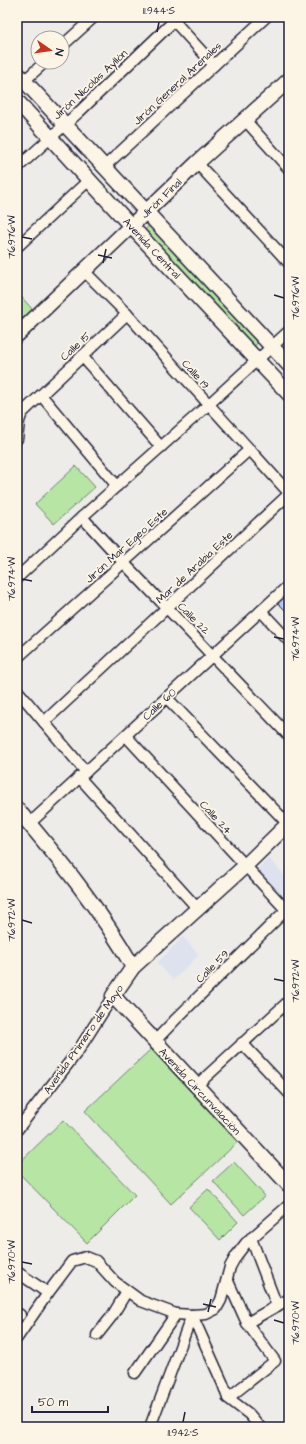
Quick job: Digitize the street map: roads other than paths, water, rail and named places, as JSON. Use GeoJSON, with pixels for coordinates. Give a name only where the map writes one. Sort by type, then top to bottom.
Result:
{"type":"FeatureCollection","features":[{"type":"Feature","properties":{"kind":"street"},"geometry":{"type":"LineString","coordinates":[[70,39],[94,17]]}},
{"type":"Feature","properties":{"kind":"street","name":"Jirón General Arenales"},"geometry":{"type":"LineString","coordinates":[[104,167],[263,18]]}},
{"type":"Feature","properties":{"kind":"street"},"geometry":{"type":"LineString","coordinates":[[176,19],[214,65]]}},
{"type":"Feature","properties":{"kind":"street","name":"Jirón Nicolás Ayllón"},"geometry":{"type":"LineString","coordinates":[[17,168],[65,125],[176,19]]}},
{"type":"Feature","properties":{"kind":"street"},"geometry":{"type":"LineString","coordinates":[[21,77],[32,70]]}},
{"type":"Feature","properties":{"kind":"street","name":"Avenida Central"},"geometry":{"type":"LineString","coordinates":[[21,77],[289,365]]}},
{"type":"Feature","properties":{"kind":"street","name":"Jirón Final"},"geometry":{"type":"LineString","coordinates":[[17,335],[198,163],[289,80]]}},
{"type":"Feature","properties":{"kind":"street","name":"Avenida Central"},"geometry":{"type":"LineString","coordinates":[[17,101],[289,394]]}},
{"type":"Feature","properties":{"kind":"street"},"geometry":{"type":"LineString","coordinates":[[245,120],[288,166]]}},
{"type":"Feature","properties":{"kind":"street"},"geometry":{"type":"LineString","coordinates":[[198,163],[289,263]]}},
{"type":"Feature","properties":{"kind":"street"},"geometry":{"type":"LineString","coordinates":[[17,247],[90,180]]}},
{"type":"Feature","properties":{"kind":"street","name":"Calle 19"},"geometry":{"type":"LineString","coordinates":[[84,271],[126,314],[289,494]]}},
{"type":"Feature","properties":{"kind":"street","name":"Calle 15"},"geometry":{"type":"LineString","coordinates":[[17,439],[19,421],[22,414],[40,395],[126,314]]}},
{"type":"Feature","properties":{"kind":"street"},"geometry":{"type":"LineString","coordinates":[[17,578],[82,517],[289,331]]}},
{"type":"Feature","properties":{"kind":"street"},"geometry":{"type":"LineString","coordinates":[[82,356],[161,447]]}},
{"type":"Feature","properties":{"kind":"street"},"geometry":{"type":"LineString","coordinates":[[40,395],[117,486]]}},
{"type":"Feature","properties":{"kind":"street","name":"Jirón Mar Egeo Este"},"geometry":{"type":"LineString","coordinates":[[17,658],[249,450]]}},
{"type":"Feature","properties":{"kind":"street","name":"Mar de Arabia Este"},"geometry":{"type":"LineString","coordinates":[[44,722],[289,494]]}},
{"type":"Feature","properties":{"kind":"street","name":"Calle 22"},"geometry":{"type":"LineString","coordinates":[[82,517],[289,736]]}},
{"type":"Feature","properties":{"kind":"street","name":"Calle 60"},"geometry":{"type":"LineString","coordinates":[[30,824],[289,584]]}},
{"type":"Feature","properties":{"kind":"street"},"geometry":{"type":"LineString","coordinates":[[261,611],[289,641]]}},
{"type":"Feature","properties":{"kind":"street"},"geometry":{"type":"LineString","coordinates":[[17,690],[44,722],[83,775],[198,909]]}},
{"type":"Feature","properties":{"kind":"street"},"geometry":{"type":"LineString","coordinates":[[17,810],[30,824],[96,907],[132,967],[245,866],[288,824],[167,698]]}},
{"type":"Feature","properties":{"kind":"street","name":"Calle 24"},"geometry":{"type":"LineString","coordinates":[[126,736],[245,866],[289,911]]}},
{"type":"Feature","properties":{"kind":"street","name":"Calle 59"},"geometry":{"type":"LineString","coordinates":[[154,1042],[281,915],[289,911]]}},
{"type":"Feature","properties":{"kind":"street","name":"Avenida Primero de Mayo"},"geometry":{"type":"LineString","coordinates":[[17,1130],[78,1051],[132,967]]}},
{"type":"Feature","properties":{"kind":"street","name":"Avenida Circunvalación"},"geometry":{"type":"LineString","coordinates":[[113,996],[154,1042],[289,1185]]}},
{"type":"Feature","properties":{"kind":"street"},"geometry":{"type":"LineString","coordinates":[[196,1086],[288,1003]]}},
{"type":"Feature","properties":{"kind":"street"},"geometry":{"type":"LineString","coordinates":[[242,1043],[289,1093]]}},
{"type":"Feature","properties":{"kind":"street"},"geometry":{"type":"LineString","coordinates":[[17,1338],[72,1261],[86,1257],[96,1261],[115,1282],[141,1301],[176,1314],[206,1314],[216,1309],[221,1300],[230,1267],[236,1256],[251,1238],[288,1208]]}},
{"type":"Feature","properties":{"kind":"street"},"geometry":{"type":"LineString","coordinates":[[251,1238],[277,1306]]}},
{"type":"Feature","properties":{"kind":"street"},"geometry":{"type":"LineString","coordinates":[[17,1272],[48,1293]]}},
{"type":"Feature","properties":{"kind":"street"},"geometry":{"type":"LineString","coordinates":[[227,1279],[247,1323],[275,1361],[228,1398]]}},
{"type":"Feature","properties":{"kind":"street"},"geometry":{"type":"LineString","coordinates":[[97,1335],[112,1316],[127,1291]]}},
{"type":"Feature","properties":{"kind":"street"},"geometry":{"type":"LineString","coordinates":[[247,1323],[289,1299]]}},
{"type":"Feature","properties":{"kind":"street"},"geometry":{"type":"LineString","coordinates":[[135,1373],[176,1314]]}},
{"type":"Feature","properties":{"kind":"street"},"geometry":{"type":"LineString","coordinates":[[192,1315],[228,1398],[249,1414],[260,1427]]}},
{"type":"Feature","properties":{"kind":"street"},"geometry":{"type":"LineString","coordinates":[[150,1427],[192,1315]]}}]}
